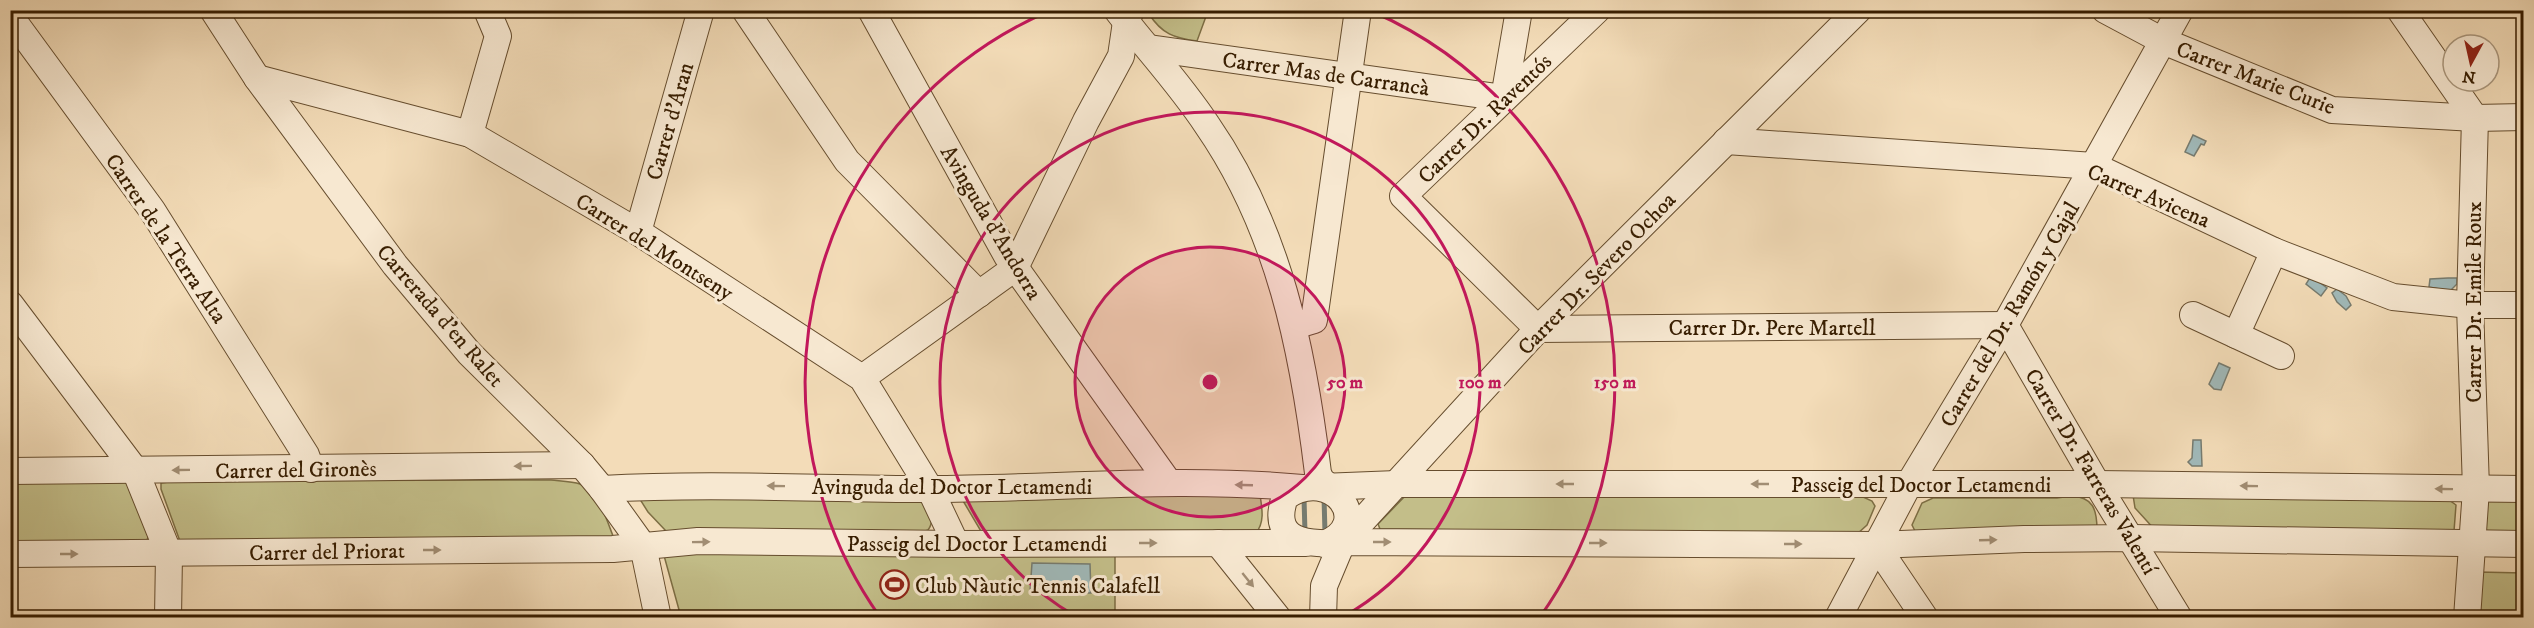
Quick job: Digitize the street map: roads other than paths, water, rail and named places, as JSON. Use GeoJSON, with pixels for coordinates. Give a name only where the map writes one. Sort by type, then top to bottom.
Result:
{"type":"FeatureCollection","features":[{"type":"Feature","properties":{"kind":"street","name":"Carrerada d'en Ralet"},"geometry":{"type":"LineString","coordinates":[[213,10],[257,78],[394,265],[469,353],[582,465],[602,489],[643,546],[658,618]]}},
{"type":"Feature","properties":{"kind":"street"},"geometry":{"type":"LineString","coordinates":[[470,134],[498,36],[487,10]]}},
{"type":"Feature","properties":{"kind":"street","name":"Carrer d'Aran"},"geometry":{"type":"LineString","coordinates":[[638,232],[700,10]]}},
{"type":"Feature","properties":{"kind":"street"},"geometry":{"type":"LineString","coordinates":[[745,10],[847,161],[979,294]]}},
{"type":"Feature","properties":{"kind":"street","name":"Avinguda d'Andorra"},"geometry":{"type":"LineString","coordinates":[[871,10],[1015,268],[1169,483]]}},
{"type":"Feature","properties":{"kind":"street"},"geometry":{"type":"LineString","coordinates":[[1294,326],[1314,320],[1358,10]]}},
{"type":"Feature","properties":{"kind":"street"},"geometry":{"type":"LineString","coordinates":[[1504,98],[1519,10]]}},
{"type":"Feature","properties":{"kind":"street","name":"Carrer Dr. Raventós"},"geometry":{"type":"LineString","coordinates":[[1538,329],[1403,196],[1597,10]]}},
{"type":"Feature","properties":{"kind":"street","name":"Carrer Dr. Severo Ochoa"},"geometry":{"type":"LineString","coordinates":[[1320,539],[1397,484],[1538,329],[1858,10]]}},
{"type":"Feature","properties":{"kind":"street","name":"Carrer Marie Curie"},"geometry":{"type":"LineString","coordinates":[[2105,10],[2163,41],[2332,110],[2475,118],[2523,117]]}},
{"type":"Feature","properties":{"kind":"street","name":"Carrer del Dr. Ramón y Cajal"},"geometry":{"type":"LineString","coordinates":[[1838,618],[1909,484],[2005,325],[2180,10]]}},
{"type":"Feature","properties":{"kind":"street"},"geometry":{"type":"LineString","coordinates":[[2400,10],[2475,118]]}},
{"type":"Feature","properties":{"kind":"street"},"geometry":{"type":"LineString","coordinates":[[862,378],[1015,268],[1086,121],[1121,56],[1125,14]]}},
{"type":"Feature","properties":{"kind":"street"},"geometry":{"type":"LineString","coordinates":[[1125,14],[1208,125],[1245,190],[1266,236],[1294,326],[1321,480],[1280,519],[1286,531],[1320,539]]}},
{"type":"Feature","properties":{"kind":"street","name":"Carrer de la Terra Alta"},"geometry":{"type":"LineString","coordinates":[[10,16],[152,210],[306,455],[311,469]]}},
{"type":"Feature","properties":{"kind":"street","name":"Carrer Mas de Carrancà"},"geometry":{"type":"LineString","coordinates":[[1149,48],[1504,98]]}},
{"type":"Feature","properties":{"kind":"street","name":"Carrer del Montseny"},"geometry":{"type":"LineString","coordinates":[[257,78],[470,134],[638,232],[862,378],[930,489],[956,544]]}},
{"type":"Feature","properties":{"kind":"street","name":"Carrer Dr. Emile Roux"},"geometry":{"type":"LineString","coordinates":[[2467,618],[2476,489],[2470,305],[2475,118]]}},
{"type":"Feature","properties":{"kind":"street","name":"Carrer Avicena"},"geometry":{"type":"LineString","coordinates":[[1726,141],[2094,166],[2274,251],[2393,297],[2470,305],[2523,305]]}},
{"type":"Feature","properties":{"kind":"street"},"geometry":{"type":"LineString","coordinates":[[2236,335],[2274,251]]}},
{"type":"Feature","properties":{"kind":"street"},"geometry":{"type":"LineString","coordinates":[[10,304],[135,470],[169,554],[168,618]]}},
{"type":"Feature","properties":{"kind":"street"},"geometry":{"type":"LineString","coordinates":[[2193,315],[2281,356]]}},
{"type":"Feature","properties":{"kind":"street","name":"Carrer Dr. Pere Martell"},"geometry":{"type":"LineString","coordinates":[[1538,329],[2005,325]]}},
{"type":"Feature","properties":{"kind":"street","name":"Carrer Dr. Farreras Valentí"},"geometry":{"type":"LineString","coordinates":[[2005,325],[2097,484],[2179,618]]}},
{"type":"Feature","properties":{"kind":"street"},"geometry":{"type":"LineString","coordinates":[[1311,490],[1312,424]]}},
{"type":"Feature","properties":{"kind":"street","name":"Carrer del Gironès"},"geometry":{"type":"LineString","coordinates":[[10,471],[582,465]]}},
{"type":"Feature","properties":{"kind":"street","name":"Avinguda del Doctor Letamendi"},"geometry":{"type":"LineString","coordinates":[[602,489],[692,485],[930,489],[1169,483],[1311,490]]}},
{"type":"Feature","properties":{"kind":"street","name":"Passeig del Doctor Letamendi"},"geometry":{"type":"LineString","coordinates":[[1311,490],[1397,484],[2097,484],[2523,489]]}},
{"type":"Feature","properties":{"kind":"street"},"geometry":{"type":"LineString","coordinates":[[1311,490],[1347,511],[1310,553],[1324,586]]}},
{"type":"Feature","properties":{"kind":"street","name":"Passeig del Doctor Letamendi"},"geometry":{"type":"LineString","coordinates":[[643,546],[698,541],[956,544],[1218,543],[1320,539],[1876,544],[2131,538],[2523,544]]}},
{"type":"Feature","properties":{"kind":"street"},"geometry":{"type":"LineString","coordinates":[[1320,539],[1324,586],[1323,618]]}},
{"type":"Feature","properties":{"kind":"street"},"geometry":{"type":"LineString","coordinates":[[1218,543],[1278,618]]}},
{"type":"Feature","properties":{"kind":"street"},"geometry":{"type":"LineString","coordinates":[[1876,544],[1925,618]]}},
{"type":"Feature","properties":{"kind":"street","name":"Carrer del Priorat"},"geometry":{"type":"LineString","coordinates":[[10,554],[613,549],[643,546]]}},
{"type":"Feature","properties":{"kind":"water"},"geometry":{"type":"Polygon","coordinates":[[[2193,135],[2206,141],[2204,145],[2201,144],[2194,156],[2185,152],[2193,135]]]}},
{"type":"Feature","properties":{"kind":"water"},"geometry":{"type":"Polygon","coordinates":[[[2311,276],[2327,288],[2321,296],[2306,284],[2311,276]]]}},
{"type":"Feature","properties":{"kind":"water"},"geometry":{"type":"Polygon","coordinates":[[[2457,278],[2457,284],[2450,291],[2429,287],[2430,279],[2457,278]]]}},
{"type":"Feature","properties":{"kind":"water"},"geometry":{"type":"Polygon","coordinates":[[[2337,289],[2346,296],[2351,305],[2346,310],[2337,302],[2332,293],[2337,289]]]}},
{"type":"Feature","properties":{"kind":"water"},"geometry":{"type":"Polygon","coordinates":[[[2219,363],[2230,368],[2221,390],[2214,389],[2209,384],[2219,363]]]}},
{"type":"Feature","properties":{"kind":"water"},"geometry":{"type":"Polygon","coordinates":[[[2193,440],[2201,440],[2202,466],[2192,466],[2188,462],[2192,458],[2193,440]]]}},
{"type":"Feature","properties":{"kind":"water"},"geometry":{"type":"Polygon","coordinates":[[[1032,563],[1090,564],[1091,593],[1030,592],[1032,563]]]}},
{"type":"Feature","properties":{"kind":"waterway"},"geometry":{"type":"LineString","coordinates":[[1324,497],[1325,533]]}},
{"type":"Feature","properties":{"kind":"waterway"},"geometry":{"type":"LineString","coordinates":[[1304,498],[1305,533]]}},
{"type":"Feature","properties":{"kind":"place","name":"Club Nàutic Tennis Calafell"},"geometry":{"type":"Point","coordinates":[894,585]}}]}
